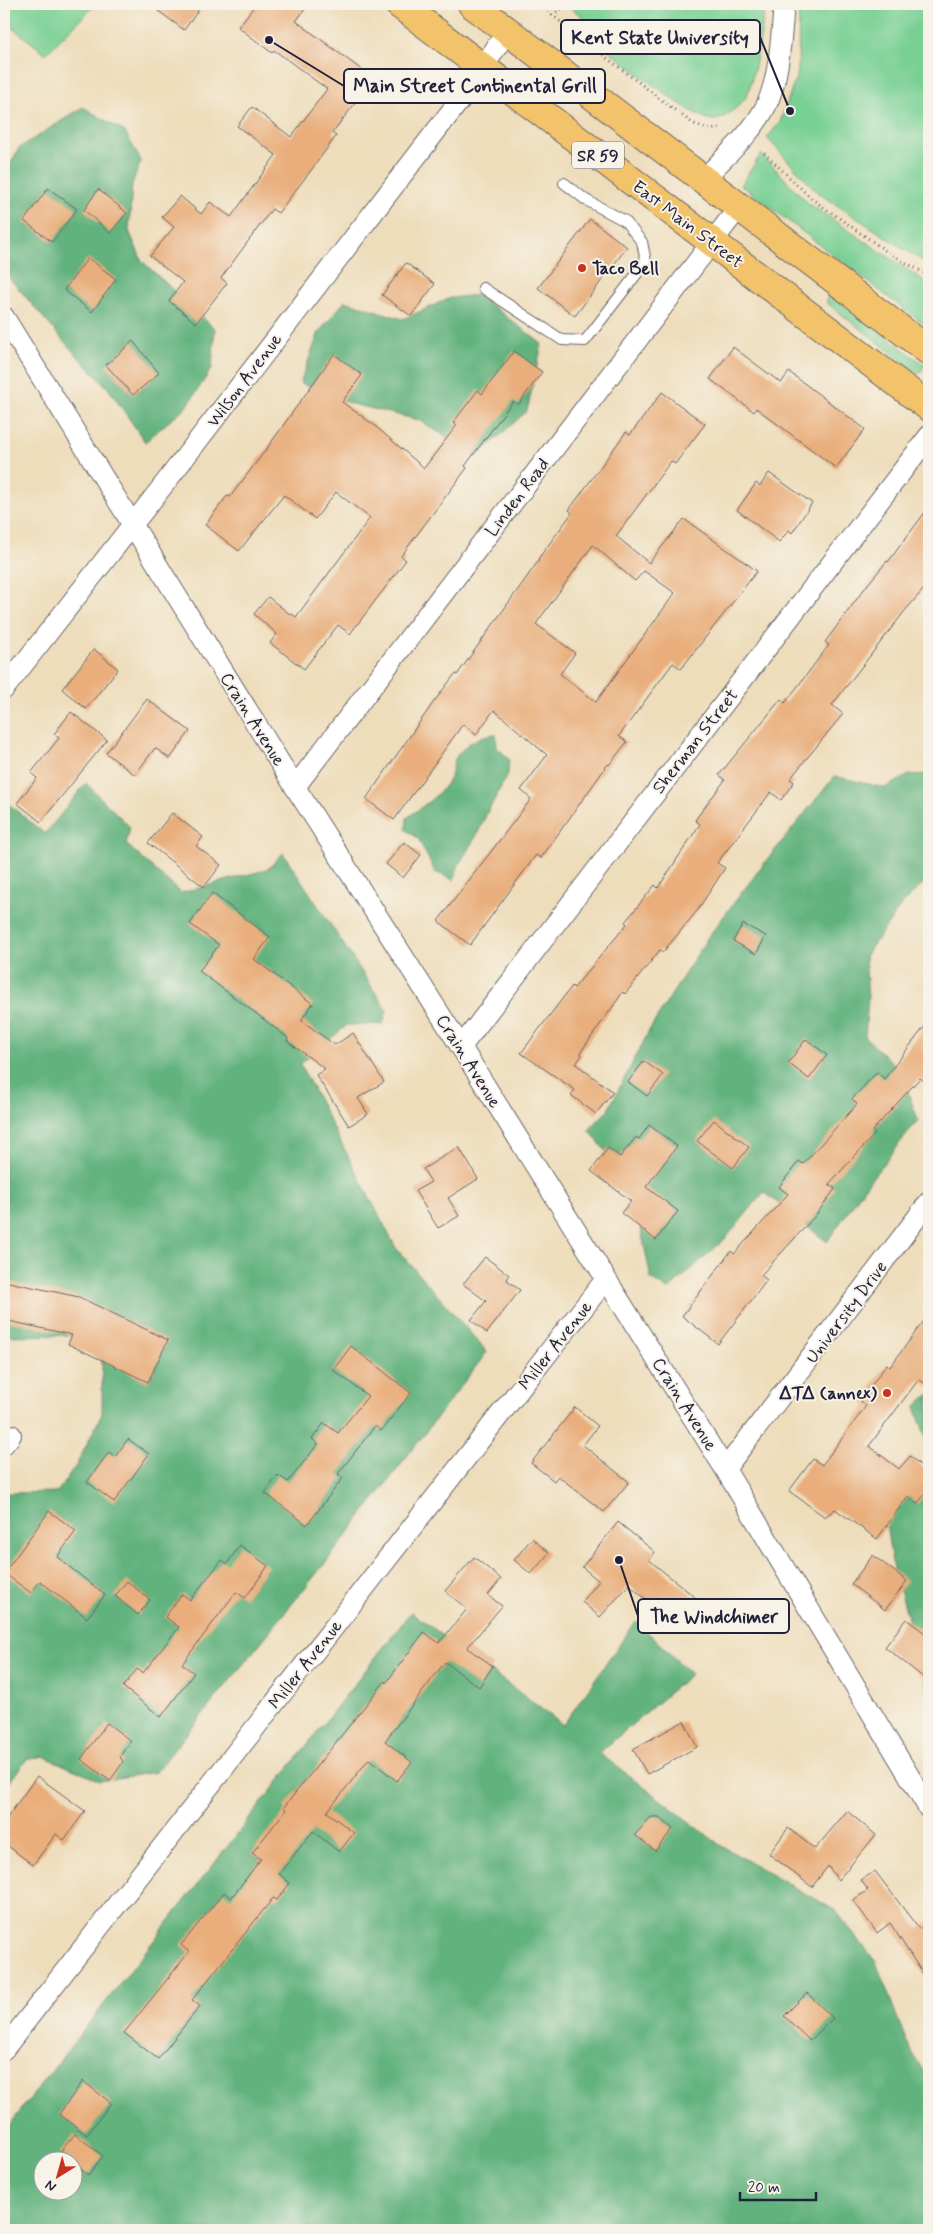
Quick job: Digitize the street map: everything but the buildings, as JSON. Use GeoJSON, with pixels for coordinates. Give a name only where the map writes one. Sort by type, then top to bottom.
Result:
{"type":"FeatureCollection","features":[{"type":"Feature","properties":{"kind":"main road","name":"East Main Street"},"geometry":{"type":"LineString","coordinates":[[399,4],[929,407]]}},
{"type":"Feature","properties":{"kind":"main road","name":"SR 59"},"geometry":{"type":"LineString","coordinates":[[472,4],[929,351]]}},
{"type":"Feature","properties":{"kind":"street"},"geometry":{"type":"LineString","coordinates":[[703,180],[744,136],[765,107],[771,92],[781,37],[784,4]]}},
{"type":"Feature","properties":{"kind":"street","name":"Wilson Avenue"},"geometry":{"type":"LineString","coordinates":[[4,689],[482,68],[507,31]]}},
{"type":"Feature","properties":{"kind":"street","name":"Linden Road"},"geometry":{"type":"LineString","coordinates":[[295,787],[739,207]]}},
{"type":"Feature","properties":{"kind":"street","name":"Crain Avenue"},"geometry":{"type":"LineString","coordinates":[[4,317],[295,787],[461,1047],[725,1469],[929,1809]]}},
{"type":"Feature","properties":{"kind":"street","name":"Sherman Street"},"geometry":{"type":"LineString","coordinates":[[461,1047],[929,436]]}},
{"type":"Feature","properties":{"kind":"street","name":"University Drive"},"geometry":{"type":"LineString","coordinates":[[725,1469],[929,1202]]}},
{"type":"Feature","properties":{"kind":"street","name":"Miller Avenue"},"geometry":{"type":"LineString","coordinates":[[4,2049],[606,1279]]}},
{"type":"Feature","properties":{"kind":"lane"},"geometry":{"type":"LineString","coordinates":[[483,288],[562,340],[585,341],[646,262],[642,242],[625,221],[586,200],[564,183]]}},
{"type":"Feature","properties":{"kind":"path"},"geometry":{"type":"LineString","coordinates":[[542,4],[552,15],[692,123],[710,130],[724,127]]}},
{"type":"Feature","properties":{"kind":"path"},"geometry":{"type":"LineString","coordinates":[[552,15],[569,4]]}},
{"type":"Feature","properties":{"kind":"path"},"geometry":{"type":"LineString","coordinates":[[764,153],[812,199],[886,251],[929,276]]}},
{"type":"Feature","properties":{"kind":"green space"},"geometry":{"type":"Polygon","coordinates":[[[4,4],[85,4],[91,9],[46,54],[4,21],[4,4]]]}},
{"type":"Feature","properties":{"kind":"green space"},"geometry":{"type":"Polygon","coordinates":[[[765,4],[755,67],[746,97],[736,108],[722,118],[713,120],[702,117],[668,96],[582,30],[588,21],[567,5],[765,4]]]}},
{"type":"Feature","properties":{"kind":"green space"},"geometry":{"type":"Polygon","coordinates":[[[799,4],[929,4],[929,265],[818,193],[767,138],[780,122],[798,72],[799,4]]]}},
{"type":"Feature","properties":{"kind":"green space"},"geometry":{"type":"Polygon","coordinates":[[[83,107],[125,132],[141,161],[132,184],[129,231],[142,261],[215,329],[212,368],[188,405],[145,442],[108,388],[68,346],[10,279],[4,248],[4,176],[19,148],[83,107]]]}},
{"type":"Feature","properties":{"kind":"green space"},"geometry":{"type":"Polygon","coordinates":[[[761,154],[809,204],[929,284],[929,328],[741,185],[761,154]]]}},
{"type":"Feature","properties":{"kind":"green space"},"geometry":{"type":"Polygon","coordinates":[[[478,295],[542,344],[527,411],[477,456],[419,420],[352,404],[300,383],[319,332],[345,301],[403,319],[450,298],[478,295]]]}},
{"type":"Feature","properties":{"kind":"green space"},"geometry":{"type":"Polygon","coordinates":[[[832,297],[925,365],[919,374],[827,303],[827,298],[832,297]]]}},
{"type":"Feature","properties":{"kind":"green space"},"geometry":{"type":"Polygon","coordinates":[[[496,734],[497,747],[509,759],[508,774],[477,835],[459,864],[454,880],[435,872],[418,838],[406,830],[407,818],[430,800],[446,784],[451,776],[455,759],[463,749],[478,738],[496,734]]]}},
{"type":"Feature","properties":{"kind":"green space"},"geometry":{"type":"Polygon","coordinates":[[[929,774],[929,878],[903,903],[865,956],[868,998],[865,1037],[900,1070],[918,1120],[864,1188],[827,1242],[764,1192],[727,1237],[668,1290],[651,1279],[632,1185],[589,1130],[608,1110],[650,1029],[708,937],[762,866],[835,776],[885,788],[909,775],[929,774]]]}},
{"type":"Feature","properties":{"kind":"green space"},"geometry":{"type":"Polygon","coordinates":[[[86,783],[130,827],[126,844],[181,893],[268,869],[283,853],[387,1010],[383,1024],[347,1025],[300,1064],[396,1248],[487,1352],[334,1552],[156,1772],[100,1781],[43,1756],[26,1760],[4,1789],[4,1497],[7,1493],[57,1492],[76,1466],[102,1414],[102,1361],[80,1335],[5,1336],[4,1338],[4,790],[10,795],[6,802],[45,834],[86,783]]]}},
{"type":"Feature","properties":{"kind":"green space"},"geometry":{"type":"Polygon","coordinates":[[[929,1394],[929,1447],[915,1407],[929,1394]]]}},
{"type":"Feature","properties":{"kind":"green space"},"geometry":{"type":"Polygon","coordinates":[[[929,1471],[929,1692],[891,1558],[882,1496],[906,1500],[919,1487],[929,1471]]]}},
{"type":"Feature","properties":{"kind":"green space"},"geometry":{"type":"Polygon","coordinates":[[[411,1612],[563,1725],[636,1621],[691,1674],[599,1753],[720,1845],[836,1911],[876,1962],[907,2043],[929,2081],[929,2230],[4,2230],[4,2132],[411,1612]]]}},
{"type":"Feature","properties":{"kind":"place","name":"Main Street Continental Grill"},"geometry":{"type":"Point","coordinates":[269,40]}},
{"type":"Feature","properties":{"kind":"place","name":"Kent State University"},"geometry":{"type":"Point","coordinates":[790,111]}},
{"type":"Feature","properties":{"kind":"place","name":"Taco Bell"},"geometry":{"type":"Point","coordinates":[582,268]}},
{"type":"Feature","properties":{"kind":"place","name":"ΔΤΔ (annex)"},"geometry":{"type":"Point","coordinates":[887,1393]}},
{"type":"Feature","properties":{"kind":"place","name":"The Windchimer"},"geometry":{"type":"Point","coordinates":[619,1560]}}]}
